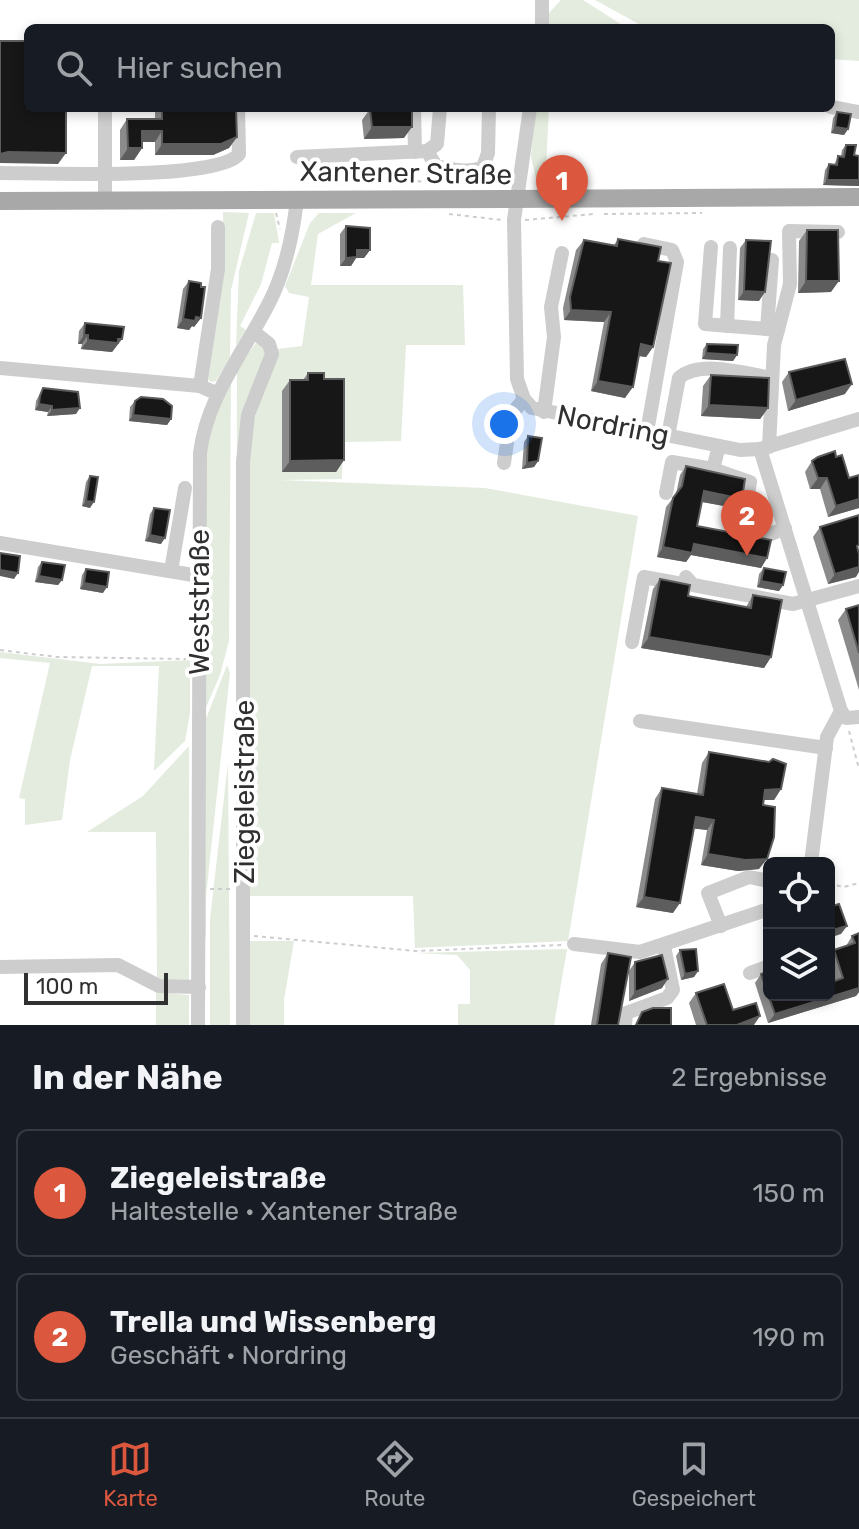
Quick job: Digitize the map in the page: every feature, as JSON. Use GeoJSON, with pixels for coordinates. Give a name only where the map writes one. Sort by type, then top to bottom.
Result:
{"type":"FeatureCollection","features":[{"type":"Feature","properties":{"kind":"main road","name":"Xantener Straße"},"geometry":{"type":"LineString","coordinates":[[0,201],[417,198],[517,202],[859,197]]}},
{"type":"Feature","properties":{"kind":"street"},"geometry":{"type":"LineString","coordinates":[[542,0],[542,24]]}},
{"type":"Feature","properties":{"kind":"street"},"geometry":{"type":"LineString","coordinates":[[835,108],[859,112]]}},
{"type":"Feature","properties":{"kind":"street"},"geometry":{"type":"LineString","coordinates":[[105,112],[105,200]]}},
{"type":"Feature","properties":{"kind":"street"},"geometry":{"type":"LineString","coordinates":[[0,173],[186,172],[229,164],[239,154],[238,112]]}},
{"type":"Feature","properties":{"kind":"street"},"geometry":{"type":"LineString","coordinates":[[415,112],[421,152],[436,166],[471,170],[483,167],[487,160],[489,112]]}},
{"type":"Feature","properties":{"kind":"street"},"geometry":{"type":"LineString","coordinates":[[297,157],[421,152],[437,144],[440,112]]}},
{"type":"Feature","properties":{"kind":"street","name":"Nordring"},"geometry":{"type":"LineString","coordinates":[[529,112],[514,220],[517,379],[524,399],[544,412],[719,446],[764,448],[859,419]]}},
{"type":"Feature","properties":{"kind":"street","name":"Weststraße"},"geometry":{"type":"LineString","coordinates":[[198,1025],[200,453],[205,425],[218,394],[254,332],[285,265],[297,199]]}},
{"type":"Feature","properties":{"kind":"street"},"geometry":{"type":"LineString","coordinates":[[200,386],[218,269],[218,227]]}},
{"type":"Feature","properties":{"kind":"street"},"geometry":{"type":"LineString","coordinates":[[772,330],[790,284],[789,231],[838,232]]}},
{"type":"Feature","properties":{"kind":"street"},"geometry":{"type":"LineString","coordinates":[[621,241],[667,248],[677,257],[647,432]]}},
{"type":"Feature","properties":{"kind":"street"},"geometry":{"type":"LineString","coordinates":[[711,247],[705,324],[772,330]]}},
{"type":"Feature","properties":{"kind":"street"},"geometry":{"type":"LineString","coordinates":[[727,326],[730,248]]}},
{"type":"Feature","properties":{"kind":"street"},"geometry":{"type":"LineString","coordinates":[[544,412],[554,337],[551,307],[562,253]]}},
{"type":"Feature","properties":{"kind":"street"},"geometry":{"type":"LineString","coordinates":[[772,260],[772,378],[764,448],[785,528],[849,715],[827,737],[812,857]]}},
{"type":"Feature","properties":{"kind":"street","name":"Ziegeleistraße"},"geometry":{"type":"LineString","coordinates":[[243,1025],[243,462],[248,415],[272,354],[269,344],[254,332]]}},
{"type":"Feature","properties":{"kind":"street"},"geometry":{"type":"LineString","coordinates":[[0,368],[200,386],[218,394]]}},
{"type":"Feature","properties":{"kind":"street"},"geometry":{"type":"LineString","coordinates":[[668,436],[679,378],[686,372],[708,370],[772,378]]}},
{"type":"Feature","properties":{"kind":"street"},"geometry":{"type":"LineString","coordinates":[[504,463],[511,415],[524,399]]}},
{"type":"Feature","properties":{"kind":"street"},"geometry":{"type":"LineString","coordinates":[[713,469],[719,446]]}},
{"type":"Feature","properties":{"kind":"street"},"geometry":{"type":"LineString","coordinates":[[666,493],[672,462],[713,469],[750,482],[746,507]]}},
{"type":"Feature","properties":{"kind":"street"},"geometry":{"type":"LineString","coordinates":[[171,571],[185,488]]}},
{"type":"Feature","properties":{"kind":"street"},"geometry":{"type":"LineString","coordinates":[[726,532],[764,537],[785,528]]}},
{"type":"Feature","properties":{"kind":"street"},"geometry":{"type":"LineString","coordinates":[[0,543],[199,576]]}},
{"type":"Feature","properties":{"kind":"street"},"geometry":{"type":"LineString","coordinates":[[632,642],[644,577],[690,581],[793,604],[859,586]]}},
{"type":"Feature","properties":{"kind":"street"},"geometry":{"type":"LineString","coordinates":[[640,721],[826,748]]}},
{"type":"Feature","properties":{"kind":"street"},"geometry":{"type":"LineString","coordinates":[[721,926],[708,893],[749,877],[763,880]]}},
{"type":"Feature","properties":{"kind":"street"},"geometry":{"type":"LineString","coordinates":[[574,944],[640,952],[763,911]]}},
{"type":"Feature","properties":{"kind":"street"},"geometry":{"type":"LineString","coordinates":[[625,1025],[626,1013],[667,998],[673,990],[665,951],[660,946]]}},
{"type":"Feature","properties":{"kind":"street"},"geometry":{"type":"LineString","coordinates":[[0,967],[118,965],[159,986],[199,987]]}},
{"type":"Feature","properties":{"kind":"street"},"geometry":{"type":"LineString","coordinates":[[750,973],[763,968]]}},
{"type":"Feature","properties":{"kind":"path"},"geometry":{"type":"LineString","coordinates":[[0,650],[57,657],[199,659]]}},
{"type":"Feature","properties":{"kind":"path"},"geometry":{"type":"LineString","coordinates":[[849,715],[859,769]]}},
{"type":"Feature","properties":{"kind":"path"},"geometry":{"type":"LineString","coordinates":[[835,885],[844,887],[859,883]]}},
{"type":"Feature","properties":{"kind":"path"},"geometry":{"type":"LineString","coordinates":[[198,889],[245,889]]}},
{"type":"Feature","properties":{"kind":"path"},"geometry":{"type":"LineString","coordinates":[[244,936],[416,951],[574,944]]}},
{"type":"Feature","properties":{"kind":"shaded area"},"geometry":{"type":"Polygon","coordinates":[[[561,0],[583,0],[621,24],[548,24],[549,13],[561,0]]]}},
{"type":"Feature","properties":{"kind":"shaded area"},"geometry":{"type":"Polygon","coordinates":[[[595,0],[859,0],[859,61],[835,59],[835,24],[639,24],[595,0]]]}},
{"type":"Feature","properties":{"kind":"shaded area"},"geometry":{"type":"Polygon","coordinates":[[[535,112],[549,112],[545,187],[538,187],[531,157],[535,112]]]}},
{"type":"Feature","properties":{"kind":"shaded area"},"geometry":{"type":"Polygon","coordinates":[[[223,212],[249,213],[231,290],[230,357],[216,381],[211,382],[208,379],[224,272],[223,212]]]}},
{"type":"Feature","properties":{"kind":"shaded area"},"geometry":{"type":"Polygon","coordinates":[[[256,213],[274,213],[279,243],[272,243],[261,284],[240,326],[246,330],[236,346],[239,271],[256,213]]]}},
{"type":"Feature","properties":{"kind":"shaded area"},"geometry":{"type":"Polygon","coordinates":[[[319,213],[356,213],[318,234],[311,285],[463,285],[465,345],[406,345],[401,441],[343,442],[342,479],[280,480],[485,488],[638,516],[568,941],[415,948],[413,896],[250,896],[249,436],[277,349],[302,346],[309,297],[289,293],[285,286],[310,223],[319,213]]]}},
{"type":"Feature","properties":{"kind":"shaded area"},"geometry":{"type":"Polygon","coordinates":[[[256,343],[265,347],[265,355],[242,416],[241,734],[236,776],[237,370],[256,343]]]}},
{"type":"Feature","properties":{"kind":"shaded area"},"geometry":{"type":"Polygon","coordinates":[[[231,381],[229,641],[220,675],[204,712],[203,462],[208,428],[231,381]]]}},
{"type":"Feature","properties":{"kind":"shaded area"},"geometry":{"type":"Polygon","coordinates":[[[0,652],[100,664],[190,660],[190,713],[185,741],[154,771],[159,666],[92,666],[70,760],[62,820],[25,825],[25,799],[19,798],[50,663],[0,658],[0,652]]]}},
{"type":"Feature","properties":{"kind":"shaded area"},"geometry":{"type":"Polygon","coordinates":[[[227,665],[230,673],[206,896],[206,937],[203,937],[204,724],[227,665]]]}},
{"type":"Feature","properties":{"kind":"shaded area"},"geometry":{"type":"Polygon","coordinates":[[[189,746],[189,982],[164,982],[157,978],[156,832],[87,832],[143,796],[189,746]]]}},
{"type":"Feature","properties":{"kind":"shaded area"},"geometry":{"type":"Polygon","coordinates":[[[228,763],[230,1025],[210,1025],[210,919],[228,763]]]}},
{"type":"Feature","properties":{"kind":"shaded area"},"geometry":{"type":"Polygon","coordinates":[[[250,941],[294,941],[284,1000],[284,1025],[247,1025],[250,941]]]}},
{"type":"Feature","properties":{"kind":"shaded area"},"geometry":{"type":"Polygon","coordinates":[[[567,949],[554,1025],[458,1025],[458,1004],[470,1004],[470,970],[457,955],[415,953],[567,949]]]}},
{"type":"Feature","properties":{"kind":"shaded area"},"geometry":{"type":"Polygon","coordinates":[[[156,992],[189,995],[189,1025],[156,1025],[156,992]]]}},
{"type":"Feature","properties":{"kind":"building"},"geometry":{"type":"Polygon","coordinates":[[[0,41],[24,41],[24,112],[66,112],[66,153],[0,154],[0,41]]]}},
{"type":"Feature","properties":{"kind":"building"},"geometry":{"type":"Polygon","coordinates":[[[162,112],[236,112],[237,137],[221,144],[162,144],[162,131],[142,131],[142,148],[128,148],[127,119],[162,119],[162,112]]]}},
{"type":"Feature","properties":{"kind":"building"},"geometry":{"type":"Polygon","coordinates":[[[370,112],[412,112],[412,127],[372,127],[370,112]]]}},
{"type":"Feature","properties":{"kind":"building"},"geometry":{"type":"Polygon","coordinates":[[[837,112],[851,114],[848,129],[835,127],[837,112]]]}},
{"type":"Feature","properties":{"kind":"building"},"geometry":{"type":"Polygon","coordinates":[[[846,145],[856,145],[854,155],[859,156],[859,180],[827,180],[829,164],[837,165],[838,156],[844,157],[846,145]]]}},
{"type":"Feature","properties":{"kind":"building"},"geometry":{"type":"Polygon","coordinates":[[[346,226],[370,228],[370,250],[357,250],[357,257],[346,258],[346,226]]]}},
{"type":"Feature","properties":{"kind":"building"},"geometry":{"type":"Polygon","coordinates":[[[807,230],[838,230],[839,281],[806,281],[807,230]]]}},
{"type":"Feature","properties":{"kind":"building"},"geometry":{"type":"Polygon","coordinates":[[[618,239],[661,247],[658,261],[671,263],[653,347],[641,344],[633,387],[598,381],[611,312],[571,310],[570,297],[584,240],[617,246],[618,239]]]}},
{"type":"Feature","properties":{"kind":"building"},"geometry":{"type":"Polygon","coordinates":[[[746,240],[771,241],[765,292],[744,291],[746,240]]]}},
{"type":"Feature","properties":{"kind":"building"},"geometry":{"type":"Polygon","coordinates":[[[189,281],[205,287],[201,318],[196,317],[195,321],[183,319],[189,281]]]}},
{"type":"Feature","properties":{"kind":"building"},"geometry":{"type":"Polygon","coordinates":[[[85,323],[124,327],[122,339],[118,339],[118,343],[88,340],[88,335],[84,335],[85,323]]]}},
{"type":"Feature","properties":{"kind":"building"},"geometry":{"type":"Polygon","coordinates":[[[707,344],[738,345],[737,355],[706,353],[707,344]]]}},
{"type":"Feature","properties":{"kind":"building"},"geometry":{"type":"Polygon","coordinates":[[[845,359],[852,384],[796,400],[789,372],[845,359]]]}},
{"type":"Feature","properties":{"kind":"building"},"geometry":{"type":"Polygon","coordinates":[[[308,373],[324,373],[324,379],[344,379],[344,460],[290,461],[290,380],[308,380],[308,373]]]}},
{"type":"Feature","properties":{"kind":"building"},"geometry":{"type":"Polygon","coordinates":[[[711,375],[769,378],[768,408],[709,405],[711,375]]]}},
{"type":"Feature","properties":{"kind":"building"},"geometry":{"type":"Polygon","coordinates":[[[43,388],[78,392],[80,408],[52,410],[52,406],[39,404],[43,388]]]}},
{"type":"Feature","properties":{"kind":"building"},"geometry":{"type":"Polygon","coordinates":[[[141,397],[163,399],[172,406],[171,419],[133,415],[135,401],[141,397]]]}},
{"type":"Feature","properties":{"kind":"building"},"geometry":{"type":"Polygon","coordinates":[[[528,436],[542,438],[538,461],[527,463],[528,436]]]}},
{"type":"Feature","properties":{"kind":"building"},"geometry":{"type":"Polygon","coordinates":[[[835,451],[836,457],[842,455],[849,478],[859,475],[859,499],[836,506],[827,478],[818,478],[812,461],[835,451]]]}},
{"type":"Feature","properties":{"kind":"building"},"geometry":{"type":"Polygon","coordinates":[[[686,466],[745,479],[742,499],[704,491],[697,526],[771,540],[767,558],[694,544],[692,553],[663,547],[673,498],[682,486],[686,466]]]}},
{"type":"Feature","properties":{"kind":"building"},"geometry":{"type":"Polygon","coordinates":[[[90,476],[98,477],[94,502],[86,501],[90,476]]]}},
{"type":"Feature","properties":{"kind":"building"},"geometry":{"type":"Polygon","coordinates":[[[154,508],[170,510],[165,538],[150,535],[154,508]]]}},
{"type":"Feature","properties":{"kind":"building"},"geometry":{"type":"Polygon","coordinates":[[[859,515],[859,567],[835,574],[820,527],[859,515]]]}},
{"type":"Feature","properties":{"kind":"building"},"geometry":{"type":"Polygon","coordinates":[[[0,553],[20,556],[18,573],[0,570],[0,553]]]}},
{"type":"Feature","properties":{"kind":"building"},"geometry":{"type":"Polygon","coordinates":[[[42,562],[65,565],[62,580],[39,576],[42,562]]]}},
{"type":"Feature","properties":{"kind":"building"},"geometry":{"type":"Polygon","coordinates":[[[764,568],[786,572],[783,585],[761,581],[764,568]]]}},
{"type":"Feature","properties":{"kind":"building"},"geometry":{"type":"Polygon","coordinates":[[[86,569],[109,572],[107,587],[84,583],[86,569]]]}},
{"type":"Feature","properties":{"kind":"building"},"geometry":{"type":"Polygon","coordinates":[[[660,579],[690,585],[688,596],[751,608],[753,595],[782,600],[771,657],[649,637],[660,579]]]}},
{"type":"Feature","properties":{"kind":"building"},"geometry":{"type":"Polygon","coordinates":[[[859,605],[859,653],[846,609],[859,605]]]}},
{"type":"Feature","properties":{"kind":"building"},"geometry":{"type":"Polygon","coordinates":[[[709,752],[769,762],[773,759],[786,764],[781,789],[765,790],[763,805],[775,807],[774,837],[768,857],[745,860],[708,854],[714,820],[696,817],[680,903],[644,897],[662,788],[703,795],[709,752]]]}},
{"type":"Feature","properties":{"kind":"building"},"geometry":{"type":"Polygon","coordinates":[[[839,904],[847,926],[835,929],[835,929],[835,905],[839,904]]]}},
{"type":"Feature","properties":{"kind":"building"},"geometry":{"type":"Polygon","coordinates":[[[859,933],[859,988],[835,995],[835,981],[843,978],[835,950],[855,943],[852,936],[859,933]]]}},
{"type":"Feature","properties":{"kind":"building"},"geometry":{"type":"Polygon","coordinates":[[[696,949],[698,971],[685,974],[680,950],[696,949]]]}},
{"type":"Feature","properties":{"kind":"building"},"geometry":{"type":"Polygon","coordinates":[[[608,953],[631,957],[618,1025],[597,1025],[608,953]]]}},
{"type":"Feature","properties":{"kind":"building"},"geometry":{"type":"Polygon","coordinates":[[[662,955],[668,979],[635,992],[635,962],[662,955]]]}},
{"type":"Feature","properties":{"kind":"building"},"geometry":{"type":"Polygon","coordinates":[[[724,984],[733,1010],[756,1003],[760,1016],[737,1025],[707,1025],[696,993],[724,984]]]}},
{"type":"Feature","properties":{"kind":"building"},"geometry":{"type":"Polygon","coordinates":[[[770,1001],[817,1001],[775,1014],[770,1001]]]}},
{"type":"Feature","properties":{"kind":"building"},"geometry":{"type":"Polygon","coordinates":[[[653,1008],[671,1008],[671,1025],[636,1025],[642,1012],[653,1008]]]}},
{"type":"Feature","properties":{"kind":"place","name":"Ziegeleistraße"},"geometry":{"type":"Point","coordinates":[562,221]}},
{"type":"Feature","properties":{"kind":"place","name":"Trella und Wissenberg"},"geometry":{"type":"Point","coordinates":[747,556]}}]}
